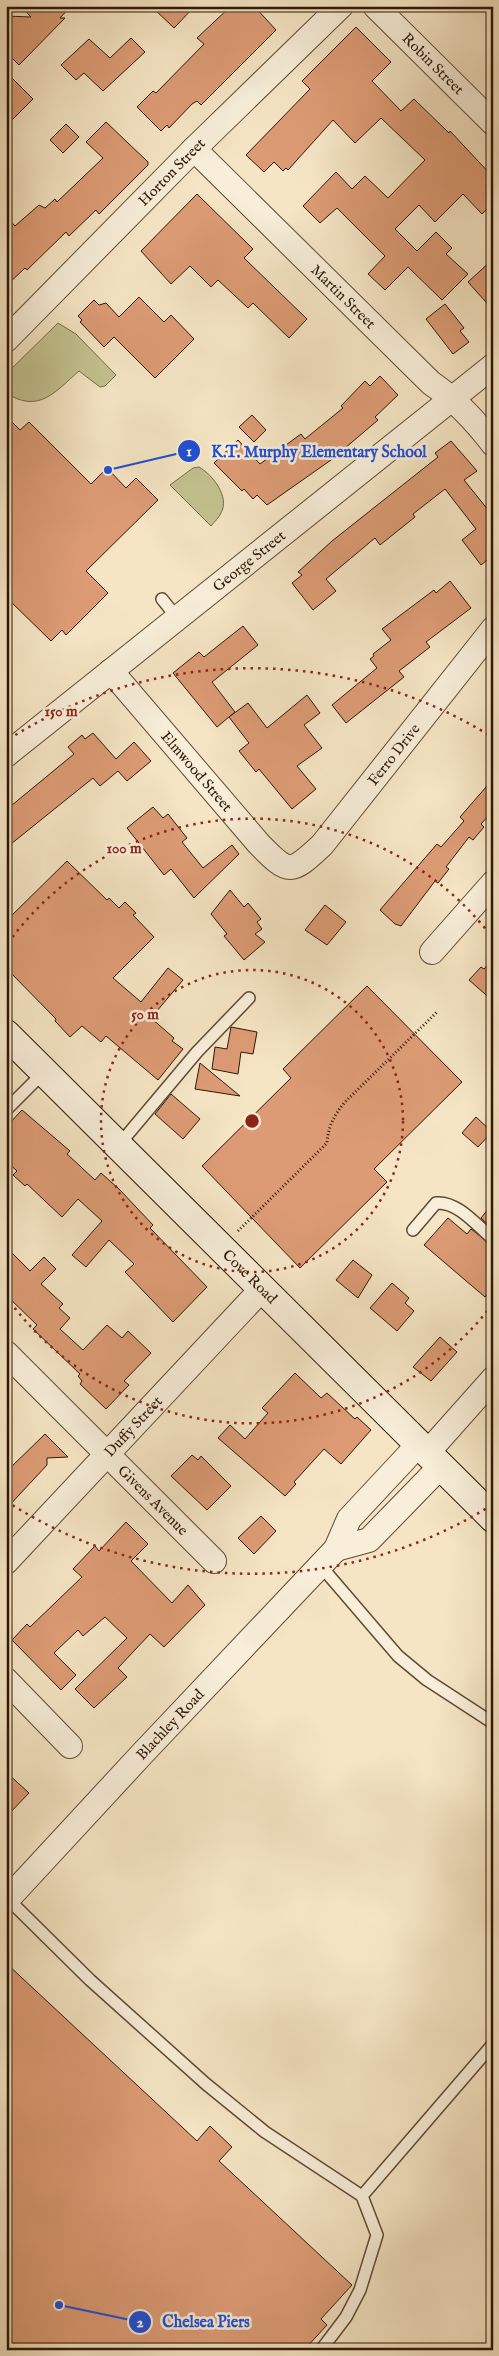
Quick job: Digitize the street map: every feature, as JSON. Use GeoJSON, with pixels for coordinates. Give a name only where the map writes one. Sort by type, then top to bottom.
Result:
{"type":"FeatureCollection","features":[{"type":"Feature","properties":{"kind":"main road","name":"Cove Road"},"geometry":{"type":"LineString","coordinates":[[6,1034],[261,1290],[493,1518]]}},
{"type":"Feature","properties":{"kind":"street","name":"Horton Street"},"geometry":{"type":"LineString","coordinates":[[6,340],[194,150],[341,6]]}},
{"type":"Feature","properties":{"kind":"street","name":"Robin Street"},"geometry":{"type":"LineString","coordinates":[[374,6],[493,123]]}},
{"type":"Feature","properties":{"kind":"street","name":"Martin Street"},"geometry":{"type":"LineString","coordinates":[[194,150],[431,383],[453,398],[470,414],[493,444]]}},
{"type":"Feature","properties":{"kind":"street","name":"George Street"},"geometry":{"type":"LineString","coordinates":[[6,755],[493,366]]}},
{"type":"Feature","properties":{"kind":"street","name":"Ferro Drive"},"geometry":{"type":"LineString","coordinates":[[287,868],[295,868],[322,845],[493,629]]}},
{"type":"Feature","properties":{"kind":"street","name":"Elmwood Street"},"geometry":{"type":"LineString","coordinates":[[111,670],[259,844],[273,859],[287,868]]}},
{"type":"Feature","properties":{"kind":"street"},"geometry":{"type":"LineString","coordinates":[[432,952],[493,883]]}},
{"type":"Feature","properties":{"kind":"street","name":"Duffy Street"},"geometry":{"type":"LineString","coordinates":[[6,1562],[106,1453],[261,1290]]}},
{"type":"Feature","properties":{"kind":"street","name":"Givens Avenue"},"geometry":{"type":"LineString","coordinates":[[6,1353],[214,1561]]}},
{"type":"Feature","properties":{"kind":"street"},"geometry":{"type":"LineString","coordinates":[[328,1557],[369,1540],[429,1454],[493,1379]]}},
{"type":"Feature","properties":{"kind":"street","name":"Blachley Road"},"geometry":{"type":"LineString","coordinates":[[7,1900],[149,1746],[328,1557]]}},
{"type":"Feature","properties":{"kind":"street"},"geometry":{"type":"LineString","coordinates":[[6,1680],[70,1746]]}},
{"type":"Feature","properties":{"kind":"lane"},"geometry":{"type":"LineString","coordinates":[[162,599],[178,619]]}},
{"type":"Feature","properties":{"kind":"lane"},"geometry":{"type":"LineString","coordinates":[[118,1146],[197,1052],[249,998]]}},
{"type":"Feature","properties":{"kind":"lane"},"geometry":{"type":"LineString","coordinates":[[6,1110],[44,1072]]}},
{"type":"Feature","properties":{"kind":"lane"},"geometry":{"type":"LineString","coordinates":[[413,1230],[436,1203],[445,1202],[453,1205],[493,1240]]}},
{"type":"Feature","properties":{"kind":"lane"},"geometry":{"type":"LineString","coordinates":[[328,1557],[398,1656],[427,1680],[493,1723]]}},
{"type":"Feature","properties":{"kind":"lane"},"geometry":{"type":"LineString","coordinates":[[7,1900],[90,1980],[206,2084],[265,2132],[362,2196],[377,2235],[360,2290],[346,2318],[321,2350]]}},
{"type":"Feature","properties":{"kind":"lane"},"geometry":{"type":"LineString","coordinates":[[362,2196],[493,2044]]}},
{"type":"Feature","properties":{"kind":"path"},"geometry":{"type":"LineString","coordinates":[[220,1249],[327,1143],[328,1132],[335,1115],[345,1102],[438,1011]]}},
{"type":"Feature","properties":{"kind":"shaded area"},"geometry":{"type":"Polygon","coordinates":[[[58,323],[76,334],[116,375],[105,386],[100,387],[79,371],[54,393],[37,401],[18,399],[6,393],[6,374],[58,323]]]}},
{"type":"Feature","properties":{"kind":"shaded area"},"geometry":{"type":"Polygon","coordinates":[[[199,467],[210,475],[222,494],[223,507],[221,513],[211,526],[170,485],[193,468],[199,467]]]}},
{"type":"Feature","properties":{"kind":"building"},"geometry":{"type":"Polygon","coordinates":[[[21,6],[71,6],[60,18],[65,18],[19,65],[6,52],[6,16],[31,17],[21,6]]]}},
{"type":"Feature","properties":{"kind":"building"},"geometry":{"type":"Polygon","coordinates":[[[151,6],[195,6],[174,28],[151,6]]]}},
{"type":"Feature","properties":{"kind":"building"},"geometry":{"type":"Polygon","coordinates":[[[231,6],[254,6],[276,30],[201,105],[197,101],[192,104],[169,128],[167,125],[161,131],[137,107],[153,91],[156,93],[204,44],[197,38],[231,6]]]}},
{"type":"Feature","properties":{"kind":"building"},"geometry":{"type":"Polygon","coordinates":[[[356,27],[391,62],[372,81],[401,111],[414,99],[449,133],[450,131],[493,177],[493,203],[482,214],[463,194],[435,222],[419,205],[395,229],[417,251],[436,232],[452,248],[446,254],[468,274],[442,300],[408,267],[385,290],[368,274],[385,256],[337,208],[320,223],[303,206],[336,172],[352,189],[365,176],[388,198],[425,160],[381,118],[355,143],[333,120],[288,170],[286,168],[283,171],[274,162],[264,172],[246,155],[310,89],[302,81],[356,27]]]}},
{"type":"Feature","properties":{"kind":"building"},"geometry":{"type":"Polygon","coordinates":[[[131,38],[145,52],[103,91],[84,73],[76,80],[61,65],[89,39],[110,58],[131,38]]]}},
{"type":"Feature","properties":{"kind":"building"},"geometry":{"type":"Polygon","coordinates":[[[6,72],[33,99],[6,126],[6,72]]]}},
{"type":"Feature","properties":{"kind":"building"},"geometry":{"type":"Polygon","coordinates":[[[106,122],[148,162],[148,165],[99,214],[96,210],[69,236],[66,232],[27,270],[25,268],[6,286],[6,216],[15,226],[39,205],[45,208],[55,199],[57,202],[103,158],[86,142],[106,122]]]}},
{"type":"Feature","properties":{"kind":"building"},"geometry":{"type":"Polygon","coordinates":[[[66,124],[79,137],[63,153],[50,140],[66,124]]]}},
{"type":"Feature","properties":{"kind":"building"},"geometry":{"type":"Polygon","coordinates":[[[197,194],[253,249],[244,258],[307,319],[289,338],[253,303],[248,308],[218,280],[211,287],[190,266],[171,284],[141,251],[197,194]]]}},
{"type":"Feature","properties":{"kind":"building"},"geometry":{"type":"Polygon","coordinates":[[[493,259],[493,310],[468,282],[493,259]]]}},
{"type":"Feature","properties":{"kind":"building"},"geometry":{"type":"Polygon","coordinates":[[[139,297],[164,322],[171,315],[194,339],[155,378],[114,337],[104,347],[80,322],[82,320],[78,316],[94,300],[99,305],[106,303],[119,317],[139,297]]]}},
{"type":"Feature","properties":{"kind":"building"},"geometry":{"type":"Polygon","coordinates":[[[445,304],[464,328],[460,331],[469,342],[453,354],[426,319],[445,304]]]}},
{"type":"Feature","properties":{"kind":"building"},"geometry":{"type":"Polygon","coordinates":[[[380,376],[398,395],[375,417],[378,420],[331,460],[267,505],[257,495],[253,499],[244,489],[242,491],[214,463],[238,440],[260,464],[301,434],[305,439],[343,408],[341,406],[365,381],[370,386],[380,376]]]}},
{"type":"Feature","properties":{"kind":"building"},"geometry":{"type":"Polygon","coordinates":[[[252,415],[266,430],[254,442],[239,427],[252,415]]]}},
{"type":"Feature","properties":{"kind":"building"},"geometry":{"type":"Polygon","coordinates":[[[6,416],[20,430],[29,422],[91,484],[107,468],[126,488],[136,478],[158,500],[86,571],[108,593],[66,635],[62,630],[51,641],[6,597],[6,416]]]}},
{"type":"Feature","properties":{"kind":"building"},"geometry":{"type":"Polygon","coordinates":[[[451,441],[477,471],[464,480],[493,516],[493,555],[481,565],[462,540],[476,529],[445,489],[413,514],[415,517],[380,545],[375,538],[326,579],[336,591],[313,610],[292,583],[302,575],[298,572],[332,541],[438,457],[435,453],[451,441]]]}},
{"type":"Feature","properties":{"kind":"building"},"geometry":{"type":"Polygon","coordinates":[[[450,581],[471,608],[426,642],[430,647],[399,671],[404,677],[346,723],[332,705],[377,668],[370,659],[374,656],[373,654],[391,640],[382,629],[434,590],[436,593],[450,581]]]}},
{"type":"Feature","properties":{"kind":"building"},"geometry":{"type":"Polygon","coordinates":[[[243,626],[258,645],[212,682],[235,712],[217,727],[173,673],[199,652],[204,657],[243,626]]]}},
{"type":"Feature","properties":{"kind":"building"},"geometry":{"type":"Polygon","coordinates":[[[307,695],[320,713],[304,725],[322,748],[297,766],[316,789],[292,809],[259,769],[256,772],[239,751],[249,743],[229,717],[248,703],[267,728],[307,695]]]}},
{"type":"Feature","properties":{"kind":"building"},"geometry":{"type":"Polygon","coordinates":[[[93,733],[116,759],[134,742],[151,761],[127,781],[118,771],[100,786],[93,778],[6,848],[6,810],[74,754],[68,747],[82,735],[85,739],[93,733]]]}},
{"type":"Feature","properties":{"kind":"building"},"geometry":{"type":"Polygon","coordinates":[[[493,779],[493,811],[481,824],[484,827],[473,840],[469,837],[446,867],[449,869],[438,883],[435,881],[401,926],[395,924],[380,910],[437,844],[441,847],[464,821],[460,817],[493,779]]]}},
{"type":"Feature","properties":{"kind":"building"},"geometry":{"type":"Polygon","coordinates":[[[153,807],[163,818],[168,814],[187,838],[182,842],[203,868],[232,845],[239,854],[194,898],[171,869],[164,875],[127,828],[153,807]]]}},
{"type":"Feature","properties":{"kind":"building"},"geometry":{"type":"Polygon","coordinates":[[[67,861],[107,900],[109,898],[119,908],[125,902],[136,913],[133,915],[154,937],[113,978],[141,1002],[168,968],[183,980],[151,1018],[174,1038],[172,1041],[183,1049],[158,1080],[106,1036],[101,1042],[82,1026],[70,1037],[55,1021],[56,1019],[6,968],[6,921],[67,861]]]}},
{"type":"Feature","properties":{"kind":"building"},"geometry":{"type":"Polygon","coordinates":[[[230,890],[244,907],[248,903],[261,919],[257,922],[262,929],[255,934],[265,942],[244,960],[224,936],[227,934],[211,914],[230,890]]]}},
{"type":"Feature","properties":{"kind":"building"},"geometry":{"type":"Polygon","coordinates":[[[325,905],[346,922],[327,945],[305,930],[325,905]]]}},
{"type":"Feature","properties":{"kind":"building"},"geometry":{"type":"Polygon","coordinates":[[[493,959],[493,1001],[469,980],[481,967],[484,969],[493,959]]]}},
{"type":"Feature","properties":{"kind":"building"},"geometry":{"type":"Polygon","coordinates":[[[367,986],[462,1082],[374,1169],[387,1182],[300,1268],[202,1166],[291,1078],[283,1069],[367,986]]]}},
{"type":"Feature","properties":{"kind":"building"},"geometry":{"type":"Polygon","coordinates":[[[231,1027],[257,1032],[253,1054],[241,1052],[238,1074],[212,1069],[215,1047],[227,1049],[231,1027]]]}},
{"type":"Feature","properties":{"kind":"building"},"geometry":{"type":"Polygon","coordinates":[[[200,1063],[240,1096],[195,1089],[200,1063]]]}},
{"type":"Feature","properties":{"kind":"building"},"geometry":{"type":"Polygon","coordinates":[[[171,1094],[200,1119],[183,1139],[155,1114],[171,1094]]]}},
{"type":"Feature","properties":{"kind":"building"},"geometry":{"type":"Polygon","coordinates":[[[22,1110],[70,1151],[67,1154],[95,1180],[101,1173],[119,1189],[153,1225],[150,1228],[207,1287],[173,1322],[125,1272],[134,1264],[109,1240],[86,1267],[72,1255],[102,1221],[78,1199],[62,1217],[27,1184],[25,1186],[13,1175],[17,1171],[6,1161],[6,1127],[22,1110]]]}},
{"type":"Feature","properties":{"kind":"building"},"geometry":{"type":"Polygon","coordinates":[[[476,1117],[492,1132],[478,1147],[462,1133],[476,1117]]]}},
{"type":"Feature","properties":{"kind":"building"},"geometry":{"type":"Polygon","coordinates":[[[493,1203],[493,1229],[481,1218],[493,1203]]]}},
{"type":"Feature","properties":{"kind":"building"},"geometry":{"type":"Polygon","coordinates":[[[448,1218],[467,1234],[471,1229],[493,1246],[493,1287],[485,1297],[424,1245],[448,1218]]]}},
{"type":"Feature","properties":{"kind":"building"},"geometry":{"type":"Polygon","coordinates":[[[6,1247],[30,1271],[44,1257],[56,1269],[41,1284],[63,1304],[59,1308],[70,1318],[60,1329],[83,1350],[107,1325],[122,1338],[128,1331],[151,1353],[124,1381],[129,1385],[106,1409],[80,1384],[82,1381],[78,1376],[80,1374],[33,1329],[37,1325],[6,1295],[6,1247]]]}},
{"type":"Feature","properties":{"kind":"building"},"geometry":{"type":"Polygon","coordinates":[[[353,1260],[372,1275],[358,1298],[336,1280],[353,1260]]]}},
{"type":"Feature","properties":{"kind":"building"},"geometry":{"type":"Polygon","coordinates":[[[392,1283],[409,1298],[405,1303],[414,1311],[397,1331],[370,1308],[392,1283]]]}},
{"type":"Feature","properties":{"kind":"building"},"geometry":{"type":"Polygon","coordinates":[[[440,1337],[457,1352],[431,1381],[413,1367],[440,1337]]]}},
{"type":"Feature","properties":{"kind":"building"},"geometry":{"type":"Polygon","coordinates":[[[295,1373],[321,1398],[327,1393],[355,1419],[357,1417],[371,1430],[341,1464],[324,1449],[294,1482],[296,1484],[285,1496],[218,1438],[230,1425],[245,1439],[268,1413],[262,1408],[295,1373]]]}},
{"type":"Feature","properties":{"kind":"building"},"geometry":{"type":"Polygon","coordinates":[[[45,1434],[68,1457],[47,1458],[47,1465],[6,1509],[6,1472],[45,1434]]]}},
{"type":"Feature","properties":{"kind":"building"},"geometry":{"type":"Polygon","coordinates":[[[192,1455],[198,1460],[201,1456],[231,1486],[207,1510],[171,1476],[192,1455]]]}},
{"type":"Feature","properties":{"kind":"building"},"geometry":{"type":"Polygon","coordinates":[[[261,1516],[276,1531],[254,1554],[238,1538],[261,1516]]]}},
{"type":"Feature","properties":{"kind":"building"},"geometry":{"type":"Polygon","coordinates":[[[126,1522],[148,1544],[131,1561],[172,1603],[188,1585],[205,1605],[164,1647],[150,1634],[118,1668],[127,1677],[94,1708],[75,1689],[127,1638],[105,1617],[83,1636],[78,1630],[54,1653],[76,1675],[61,1690],[12,1640],[27,1624],[30,1627],[82,1577],[73,1569],[95,1546],[99,1551],[126,1522]]]}},
{"type":"Feature","properties":{"kind":"building"},"geometry":{"type":"Polygon","coordinates":[[[6,1772],[29,1793],[6,1817],[6,1772]]]}},
{"type":"Feature","properties":{"kind":"building"},"geometry":{"type":"Polygon","coordinates":[[[6,1963],[197,2141],[210,2126],[232,2147],[219,2161],[352,2285],[321,2319],[327,2325],[304,2350],[6,2350],[6,1963]]]}},
{"type":"Feature","properties":{"kind":"place","name":"K.T. Murphy Elementary School"},"geometry":{"type":"Point","coordinates":[108,470]}},
{"type":"Feature","properties":{"kind":"place","name":"Chelsea Piers"},"geometry":{"type":"Point","coordinates":[59,2305]}}]}
